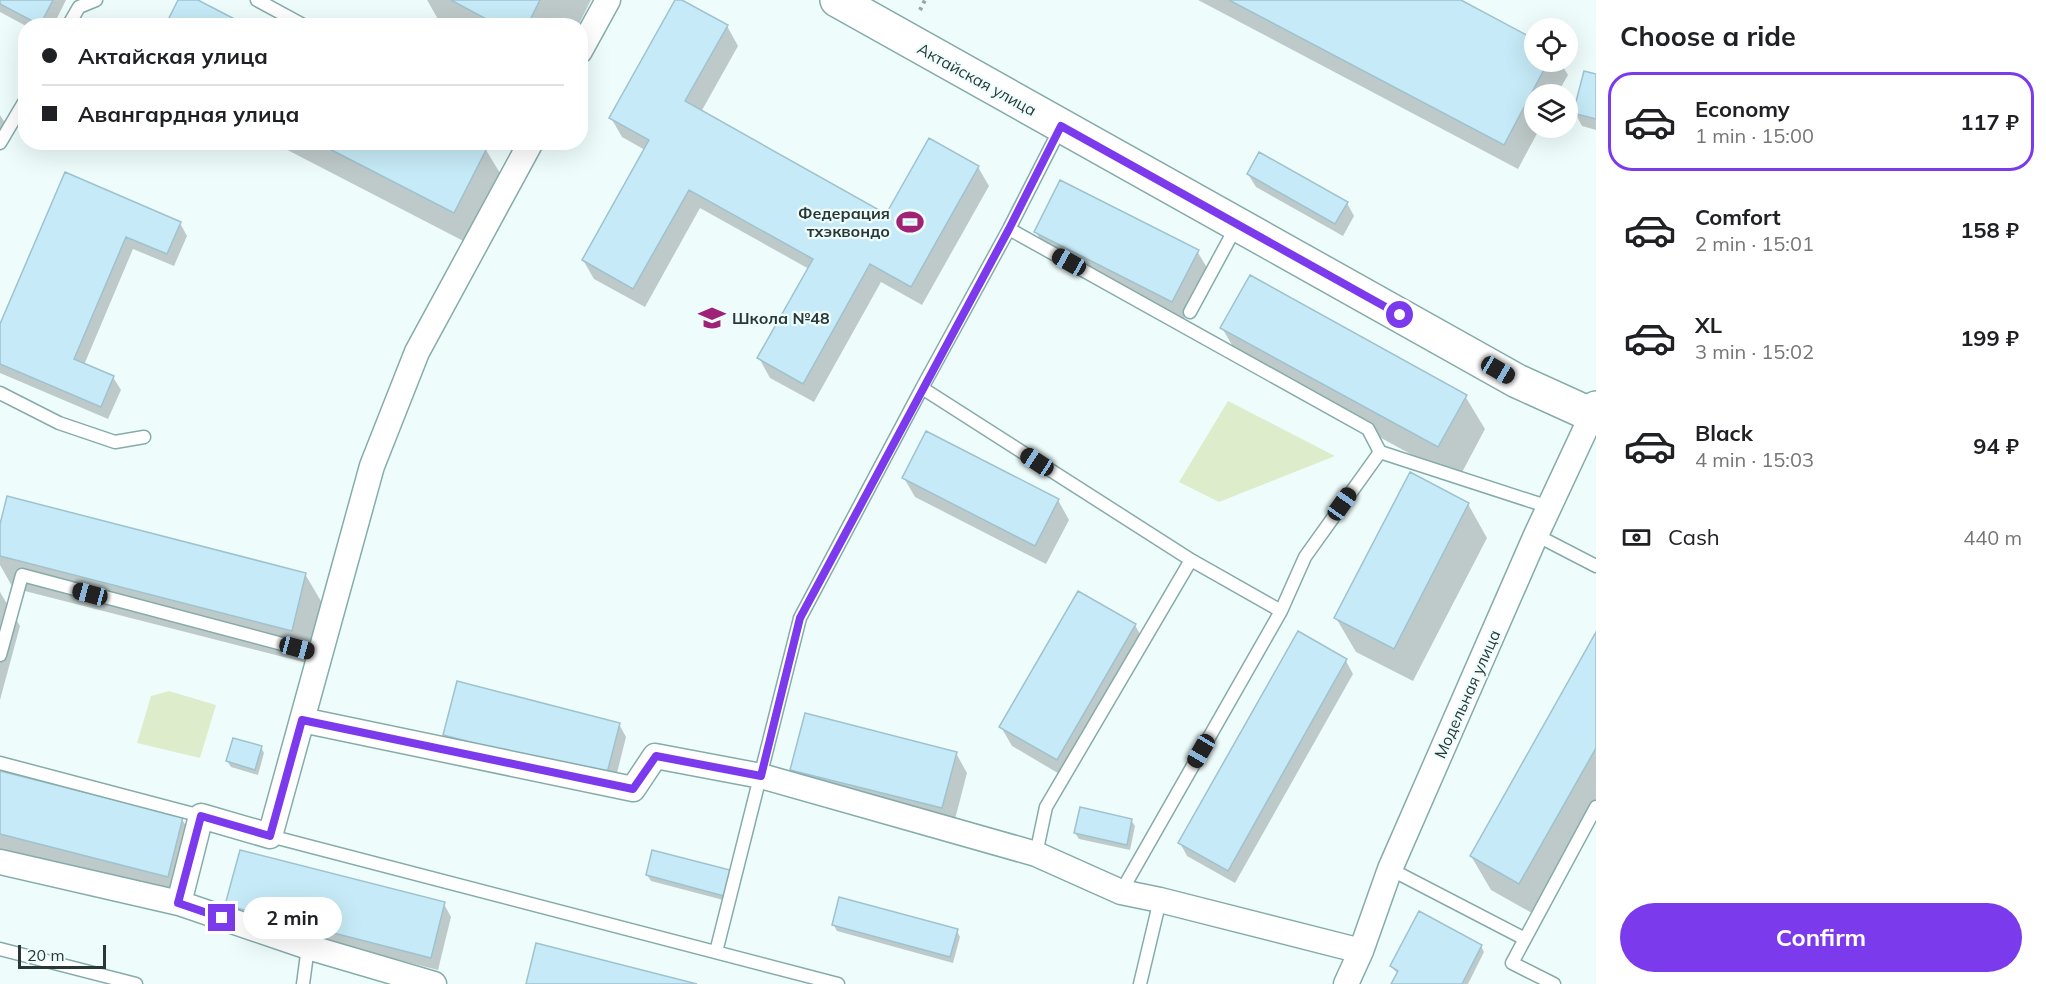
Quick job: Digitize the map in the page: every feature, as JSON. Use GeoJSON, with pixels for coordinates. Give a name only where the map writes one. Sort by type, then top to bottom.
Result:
{"type":"FeatureCollection","features":[{"type":"Feature","properties":{"kind":"street"},"geometry":{"type":"LineString","coordinates":[[588,36],[608,0]]}},
{"type":"Feature","properties":{"kind":"street","name":"Актайская улица"},"geometry":{"type":"LineString","coordinates":[[837,0],[1592,425]]}},
{"type":"Feature","properties":{"kind":"street"},"geometry":{"type":"LineString","coordinates":[[178,903],[201,816],[270,836],[372,466],[417,352],[526,150]]}},
{"type":"Feature","properties":{"kind":"street","name":"Модельная улица"},"geometry":{"type":"LineString","coordinates":[[1346,984],[1361,951],[1390,869],[1536,535],[1592,425]]}},
{"type":"Feature","properties":{"kind":"street"},"geometry":{"type":"LineString","coordinates":[[302,720],[633,789],[656,756],[761,776],[1036,854],[1121,892],[1361,951]]}},
{"type":"Feature","properties":{"kind":"street"},"geometry":{"type":"LineString","coordinates":[[0,862],[178,903],[308,947],[434,984]]}},
{"type":"Feature","properties":{"kind":"lane"},"geometry":{"type":"LineString","coordinates":[[73,18],[79,7],[96,0]]}},
{"type":"Feature","properties":{"kind":"lane"},"geometry":{"type":"LineString","coordinates":[[257,0],[290,18]]}},
{"type":"Feature","properties":{"kind":"lane"},"geometry":{"type":"LineString","coordinates":[[0,143],[18,113]]}},
{"type":"Feature","properties":{"kind":"lane"},"geometry":{"type":"LineString","coordinates":[[716,952],[800,618],[1009,229],[1061,126]]}},
{"type":"Feature","properties":{"kind":"lane"},"geometry":{"type":"LineString","coordinates":[[1191,312],[1237,225]]}},
{"type":"Feature","properties":{"kind":"lane"},"geometry":{"type":"LineString","coordinates":[[1009,229],[1368,429],[1380,452],[1549,507]]}},
{"type":"Feature","properties":{"kind":"lane"},"geometry":{"type":"LineString","coordinates":[[922,388],[1191,560],[1281,611]]}},
{"type":"Feature","properties":{"kind":"lane"},"geometry":{"type":"LineString","coordinates":[[0,393],[59,423],[115,442],[144,437]]}},
{"type":"Feature","properties":{"kind":"lane"},"geometry":{"type":"LineString","coordinates":[[1121,892],[1281,611],[1305,556],[1380,452]]}},
{"type":"Feature","properties":{"kind":"lane"},"geometry":{"type":"LineString","coordinates":[[1536,535],[1596,566]]}},
{"type":"Feature","properties":{"kind":"lane"},"geometry":{"type":"LineString","coordinates":[[1036,854],[1046,807],[1191,560]]}},
{"type":"Feature","properties":{"kind":"lane"},"geometry":{"type":"LineString","coordinates":[[0,655],[22,575],[320,654]]}},
{"type":"Feature","properties":{"kind":"lane"},"geometry":{"type":"LineString","coordinates":[[0,762],[201,816]]}},
{"type":"Feature","properties":{"kind":"lane"},"geometry":{"type":"LineString","coordinates":[[1554,984],[1512,963],[1596,807]]}},
{"type":"Feature","properties":{"kind":"lane"},"geometry":{"type":"LineString","coordinates":[[270,836],[838,984]]}},
{"type":"Feature","properties":{"kind":"lane"},"geometry":{"type":"LineString","coordinates":[[1390,869],[1525,939]]}},
{"type":"Feature","properties":{"kind":"lane"},"geometry":{"type":"LineString","coordinates":[[1140,984],[1160,900]]}},
{"type":"Feature","properties":{"kind":"lane"},"geometry":{"type":"LineString","coordinates":[[303,984],[308,947]]}},
{"type":"Feature","properties":{"kind":"lane"},"geometry":{"type":"LineString","coordinates":[[0,949],[136,984]]}},
{"type":"Feature","properties":{"kind":"green space"},"geometry":{"type":"Polygon","coordinates":[[[1228,401],[1335,456],[1219,502],[1179,482],[1228,401]]]}},
{"type":"Feature","properties":{"kind":"green space"},"geometry":{"type":"Polygon","coordinates":[[[169,691],[216,705],[200,758],[137,743],[151,696],[169,691]]]}},
{"type":"Feature","properties":{"kind":"building"},"geometry":{"type":"Polygon","coordinates":[[[0,0],[53,0],[44,18],[27,18],[0,4],[0,0]]]}},
{"type":"Feature","properties":{"kind":"building"},"geometry":{"type":"Polygon","coordinates":[[[178,0],[198,0],[233,18],[169,18],[178,0]]]}},
{"type":"Feature","properties":{"kind":"building"},"geometry":{"type":"Polygon","coordinates":[[[451,0],[540,0],[531,18],[484,18],[451,0]]]}},
{"type":"Feature","properties":{"kind":"building"},"geometry":{"type":"Polygon","coordinates":[[[675,0],[682,0],[728,25],[685,101],[886,214],[929,138],[979,166],[911,287],[870,264],[803,384],[757,358],[813,259],[689,190],[633,289],[582,260],[649,140],[609,118],[675,0]]]}},
{"type":"Feature","properties":{"kind":"building"},"geometry":{"type":"Polygon","coordinates":[[[1229,0],[1461,0],[1524,34],[1524,72],[1543,72],[1536,84],[1524,84],[1524,107],[1504,145],[1229,0]]]}},
{"type":"Feature","properties":{"kind":"building"},"geometry":{"type":"Polygon","coordinates":[[[1584,71],[1596,74],[1596,119],[1578,114],[1578,94],[1584,71]]]}},
{"type":"Feature","properties":{"kind":"building"},"geometry":{"type":"Polygon","coordinates":[[[332,150],[486,150],[454,213],[332,150]]]}},
{"type":"Feature","properties":{"kind":"building"},"geometry":{"type":"Polygon","coordinates":[[[1259,152],[1348,202],[1335,224],[1247,174],[1259,152]]]}},
{"type":"Feature","properties":{"kind":"building"},"geometry":{"type":"Polygon","coordinates":[[[65,172],[181,222],[167,254],[126,237],[74,359],[114,376],[101,407],[0,364],[0,324],[65,172]]]}},
{"type":"Feature","properties":{"kind":"building"},"geometry":{"type":"Polygon","coordinates":[[[1060,180],[1199,250],[1172,302],[1034,232],[1060,180]]]}},
{"type":"Feature","properties":{"kind":"building"},"geometry":{"type":"Polygon","coordinates":[[[1250,275],[1467,395],[1438,447],[1220,328],[1250,275]]]}},
{"type":"Feature","properties":{"kind":"building"},"geometry":{"type":"Polygon","coordinates":[[[926,431],[1059,499],[1035,546],[902,478],[926,431]]]}},
{"type":"Feature","properties":{"kind":"building"},"geometry":{"type":"Polygon","coordinates":[[[1410,472],[1469,503],[1394,649],[1334,618],[1410,472]]]}},
{"type":"Feature","properties":{"kind":"building"},"geometry":{"type":"Polygon","coordinates":[[[7,496],[306,573],[292,631],[0,556],[0,524],[7,496]]]}},
{"type":"Feature","properties":{"kind":"building"},"geometry":{"type":"Polygon","coordinates":[[[1078,591],[1136,624],[1057,760],[999,727],[1078,591]]]}},
{"type":"Feature","properties":{"kind":"building"},"geometry":{"type":"Polygon","coordinates":[[[1298,631],[1347,659],[1228,871],[1178,843],[1298,631]]]}},
{"type":"Feature","properties":{"kind":"building"},"geometry":{"type":"Polygon","coordinates":[[[1596,632],[1596,748],[1519,884],[1470,856],[1596,632]]]}},
{"type":"Feature","properties":{"kind":"building"},"geometry":{"type":"Polygon","coordinates":[[[457,681],[620,723],[606,777],[443,735],[457,681]]]}},
{"type":"Feature","properties":{"kind":"building"},"geometry":{"type":"Polygon","coordinates":[[[805,713],[957,752],[942,808],[790,770],[805,713]]]}},
{"type":"Feature","properties":{"kind":"building"},"geometry":{"type":"Polygon","coordinates":[[[233,738],[262,746],[255,770],[226,761],[233,738]]]}},
{"type":"Feature","properties":{"kind":"building"},"geometry":{"type":"Polygon","coordinates":[[[0,771],[183,817],[168,877],[0,834],[0,771]]]}},
{"type":"Feature","properties":{"kind":"building"},"geometry":{"type":"Polygon","coordinates":[[[1080,807],[1132,819],[1127,845],[1074,833],[1080,807]]]}},
{"type":"Feature","properties":{"kind":"building"},"geometry":{"type":"Polygon","coordinates":[[[240,850],[445,902],[431,958],[225,905],[240,850]]]}},
{"type":"Feature","properties":{"kind":"building"},"geometry":{"type":"Polygon","coordinates":[[[652,850],[730,870],[724,896],[646,875],[652,850]]]}},
{"type":"Feature","properties":{"kind":"building"},"geometry":{"type":"Polygon","coordinates":[[[839,897],[958,929],[950,957],[832,925],[839,897]]]}},
{"type":"Feature","properties":{"kind":"building"},"geometry":{"type":"Polygon","coordinates":[[[1419,911],[1482,945],[1462,984],[1391,984],[1398,971],[1390,966],[1419,911]]]}},
{"type":"Feature","properties":{"kind":"building"},"geometry":{"type":"Polygon","coordinates":[[[536,943],[697,984],[526,984],[536,943]]]}},
{"type":"Feature","properties":{"kind":"place","name":"Федерация тхэквондо"},"geometry":{"type":"Point","coordinates":[910,222]}},
{"type":"Feature","properties":{"kind":"place","name":"Школа №48"},"geometry":{"type":"Point","coordinates":[712,318]}},
{"type":"Feature","properties":{"kind":"route"},"geometry":{"type":"LineString","coordinates":[[222,918],[178,903],[201,816],[270,836],[302,720],[633,789],[656,756],[761,776],[800,618],[1009,229],[1061,126],[1400,315]]}}]}
